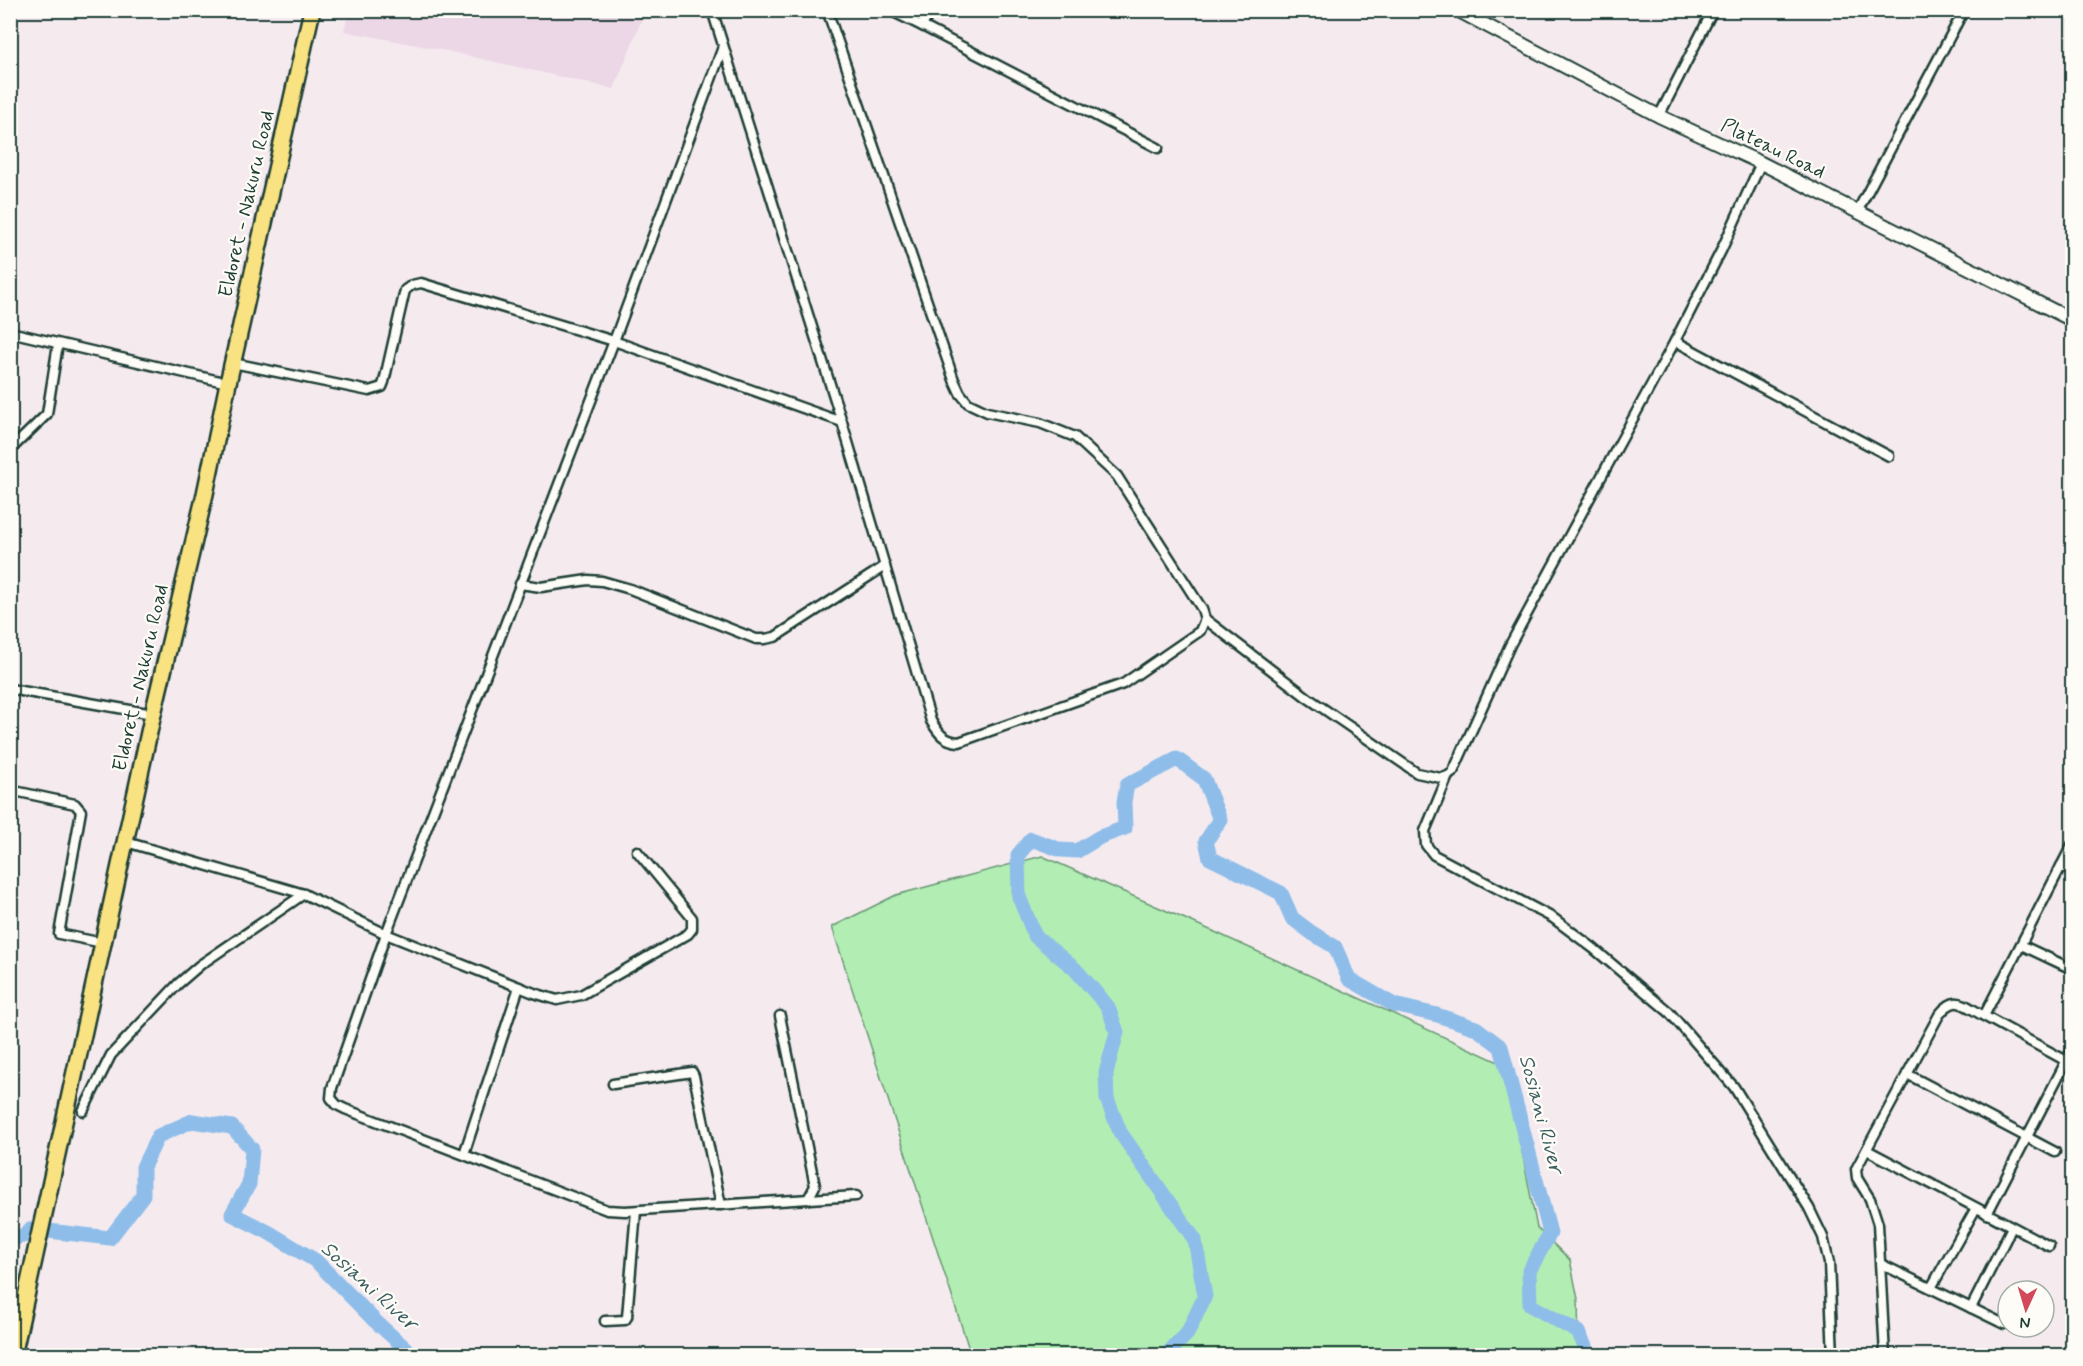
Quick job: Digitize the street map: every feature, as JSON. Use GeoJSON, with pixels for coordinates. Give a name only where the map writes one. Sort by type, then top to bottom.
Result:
{"type":"FeatureCollection","features":[{"type":"Feature","properties":{"kind":"highway","name":"Eldoret - Nakuru Road"},"geometry":{"type":"LineString","coordinates":[[13,1356],[153,714],[205,494],[312,10]]}},
{"type":"Feature","properties":{"kind":"street"},"geometry":{"type":"LineString","coordinates":[[712,10],[842,422],[931,722],[939,735],[952,742],[973,738],[1123,684],[1200,631],[1204,620],[1202,609],[1117,476],[1076,437],[1040,423],[987,412],[968,403],[960,393],[827,10]]}},
{"type":"Feature","properties":{"kind":"street"},"geometry":{"type":"LineString","coordinates":[[889,10],[1158,148]]}},
{"type":"Feature","properties":{"kind":"street"},"geometry":{"type":"LineString","coordinates":[[922,27],[931,10]]}},
{"type":"Feature","properties":{"kind":"street","name":"Plateau Road"},"geometry":{"type":"LineString","coordinates":[[1457,10],[1659,116],[1761,163],[2073,320]]}},
{"type":"Feature","properties":{"kind":"street"},"geometry":{"type":"LineString","coordinates":[[1659,116],[1713,10]]}},
{"type":"Feature","properties":{"kind":"street"},"geometry":{"type":"LineString","coordinates":[[1857,212],[1964,10]]}},
{"type":"Feature","properties":{"kind":"street"},"geometry":{"type":"LineString","coordinates":[[723,47],[614,341],[386,934],[332,1088],[331,1098],[338,1106],[345,1109],[607,1210],[856,1196]]}},
{"type":"Feature","properties":{"kind":"street"},"geometry":{"type":"LineString","coordinates":[[1761,163],[1721,251],[1675,342],[1510,645],[1453,772],[1448,776],[1425,831],[1426,845],[1434,855],[1553,918],[1593,948],[1669,1012],[1734,1087],[1809,1208],[1822,1237],[1829,1263],[1833,1356]]}},
{"type":"Feature","properties":{"kind":"street"},"geometry":{"type":"LineString","coordinates":[[233,363],[369,391],[382,387],[405,290],[421,283],[614,341],[842,422]]}},
{"type":"Feature","properties":{"kind":"street"},"geometry":{"type":"LineString","coordinates":[[10,332],[228,383]]}},
{"type":"Feature","properties":{"kind":"street"},"geometry":{"type":"LineString","coordinates":[[1675,342],[1889,456]]}},
{"type":"Feature","properties":{"kind":"street"},"geometry":{"type":"LineString","coordinates":[[10,450],[47,414],[58,344]]}},
{"type":"Feature","properties":{"kind":"street"},"geometry":{"type":"LineString","coordinates":[[520,584],[542,587],[588,580],[602,581],[630,589],[756,639],[765,639],[776,637],[885,567]]}},
{"type":"Feature","properties":{"kind":"street"},"geometry":{"type":"LineString","coordinates":[[1204,620],[1308,698],[1417,773],[1435,778],[1448,776]]}},
{"type":"Feature","properties":{"kind":"street"},"geometry":{"type":"LineString","coordinates":[[10,689],[153,714]]}},
{"type":"Feature","properties":{"kind":"street"},"geometry":{"type":"LineString","coordinates":[[10,790],[75,804],[79,807],[81,811],[59,934],[103,943]]}},
{"type":"Feature","properties":{"kind":"street"},"geometry":{"type":"LineString","coordinates":[[126,842],[303,894],[386,934],[557,1000],[581,995],[688,934],[692,929],[692,918],[637,851]]}},
{"type":"Feature","properties":{"kind":"street"},"geometry":{"type":"LineString","coordinates":[[1984,1016],[2073,844]]}},
{"type":"Feature","properties":{"kind":"street"},"geometry":{"type":"LineString","coordinates":[[2061,866],[2073,872]]}},
{"type":"Feature","properties":{"kind":"street"},"geometry":{"type":"LineString","coordinates":[[83,1111],[111,1055],[178,984],[200,965],[303,894]]}},
{"type":"Feature","properties":{"kind":"street"},"geometry":{"type":"LineString","coordinates":[[2021,945],[2073,969]]}},
{"type":"Feature","properties":{"kind":"street"},"geometry":{"type":"LineString","coordinates":[[464,1154],[519,987]]}},
{"type":"Feature","properties":{"kind":"street"},"geometry":{"type":"LineString","coordinates":[[1885,1356],[1878,1224],[1870,1199],[1857,1179],[1856,1169],[1939,1015],[1947,1004],[1960,1003],[2070,1062]]}},
{"type":"Feature","properties":{"kind":"street"},"geometry":{"type":"LineString","coordinates":[[780,1016],[815,1185],[808,1198]]}},
{"type":"Feature","properties":{"kind":"street"},"geometry":{"type":"LineString","coordinates":[[1987,1214],[2025,1138],[2070,1062],[2073,1050]]}},
{"type":"Feature","properties":{"kind":"street"},"geometry":{"type":"LineString","coordinates":[[613,1084],[692,1072],[721,1205]]}},
{"type":"Feature","properties":{"kind":"street"},"geometry":{"type":"LineString","coordinates":[[1907,1074],[2055,1152]]}},
{"type":"Feature","properties":{"kind":"street"},"geometry":{"type":"LineString","coordinates":[[1867,1150],[2049,1246]]}},
{"type":"Feature","properties":{"kind":"street"},"geometry":{"type":"LineString","coordinates":[[1931,1288],[1976,1208]]}},
{"type":"Feature","properties":{"kind":"street"},"geometry":{"type":"LineString","coordinates":[[604,1321],[625,1320],[627,1317],[636,1210]]}},
{"type":"Feature","properties":{"kind":"street"},"geometry":{"type":"LineString","coordinates":[[1971,1308],[2012,1227]]}},
{"type":"Feature","properties":{"kind":"street"},"geometry":{"type":"LineString","coordinates":[[1881,1264],[1996,1320]]}},
{"type":"Feature","properties":{"kind":"shaded area"},"geometry":{"type":"Polygon","coordinates":[[[349,10],[645,11],[614,89],[447,51],[344,31],[349,10]]]}},
{"type":"Feature","properties":{"kind":"green space"},"geometry":{"type":"Polygon","coordinates":[[[1042,856],[1217,933],[1505,1065],[1537,1228],[1570,1260],[1578,1299],[1579,1351],[1577,1355],[971,1355],[832,927],[896,895],[1042,856]]]}},
{"type":"Feature","properties":{"kind":"waterway","name":"Sosiani River"},"geometry":{"type":"LineString","coordinates":[[1165,1356],[1187,1334],[1205,1296],[1195,1240],[1120,1132],[1107,1099],[1106,1073],[1117,1032],[1108,1007],[1075,969],[1035,936],[1019,897],[1018,855],[1031,839],[1061,850],[1077,851],[1100,837],[1125,828],[1124,802],[1127,785],[1177,759],[1204,779],[1220,820],[1206,841],[1210,858],[1281,893],[1292,918],[1335,947],[1349,979],[1394,1005],[1437,1015],[1476,1028],[1501,1047],[1550,1233],[1529,1271],[1530,1305],[1578,1332],[1590,1356]]}},
{"type":"Feature","properties":{"kind":"waterway","name":"Sosiani River"},"geometry":{"type":"LineString","coordinates":[[10,1239],[23,1236],[31,1229],[110,1238],[143,1195],[143,1167],[158,1136],[192,1121],[232,1127],[252,1149],[249,1184],[232,1214],[268,1232],[316,1261],[375,1321],[414,1356]]}}]}
